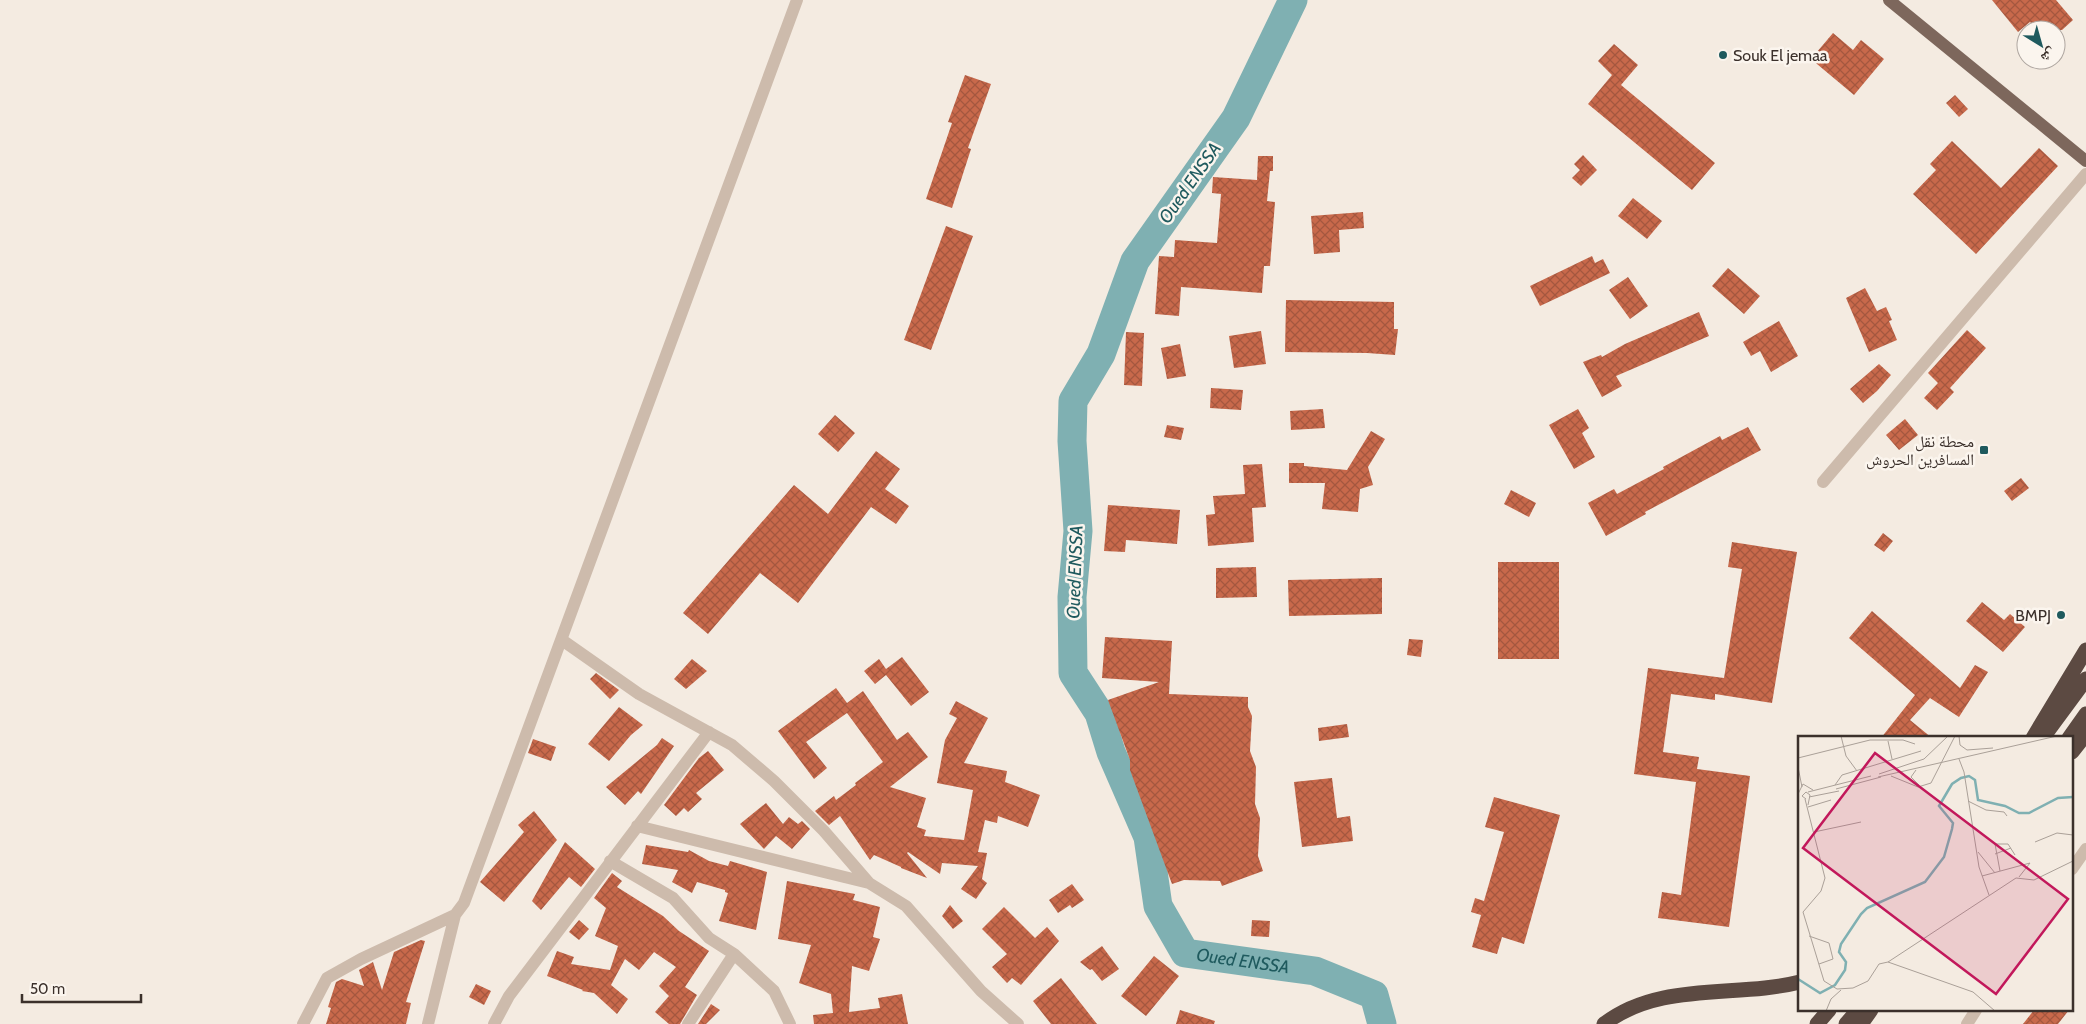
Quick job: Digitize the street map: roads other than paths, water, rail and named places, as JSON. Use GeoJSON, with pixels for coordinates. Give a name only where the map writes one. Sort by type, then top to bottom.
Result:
{"type":"FeatureCollection","features":[{"type":"Feature","properties":{"kind":"highway"},"geometry":{"type":"LineString","coordinates":[[2034,736],[2086,650]]}},
{"type":"Feature","properties":{"kind":"highway"},"geometry":{"type":"LineString","coordinates":[[2043,736],[2086,679]]}},
{"type":"Feature","properties":{"kind":"highway"},"geometry":{"type":"LineString","coordinates":[[2070,736],[2086,714]]}},
{"type":"Feature","properties":{"kind":"highway"},"geometry":{"type":"LineString","coordinates":[[2074,749],[2086,734]]}},
{"type":"Feature","properties":{"kind":"highway"},"geometry":{"type":"LineString","coordinates":[[1604,1024],[1637,1006],[1669,996],[1772,987],[1798,982]]}},
{"type":"Feature","properties":{"kind":"highway"},"geometry":{"type":"LineString","coordinates":[[1817,1024],[1827,1012]]}},
{"type":"Feature","properties":{"kind":"highway"},"geometry":{"type":"LineString","coordinates":[[1846,1024],[1856,1012]]}},
{"type":"Feature","properties":{"kind":"highway"},"geometry":{"type":"LineString","coordinates":[[1861,1024],[1870,1012]]}},
{"type":"Feature","properties":{"kind":"main road"},"geometry":{"type":"LineString","coordinates":[[1889,0],[2086,161]]}},
{"type":"Feature","properties":{"kind":"street"},"geometry":{"type":"LineString","coordinates":[[428,1024],[455,915],[467,896],[797,0]]}},
{"type":"Feature","properties":{"kind":"street"},"geometry":{"type":"LineString","coordinates":[[1823,482],[2086,174]]}},
{"type":"Feature","properties":{"kind":"street"},"geometry":{"type":"LineString","coordinates":[[562,640],[639,694],[732,745],[774,781],[824,831],[869,883],[906,906],[981,991],[1018,1024]]}},
{"type":"Feature","properties":{"kind":"street"},"geometry":{"type":"LineString","coordinates":[[494,1024],[509,996],[709,732]]}},
{"type":"Feature","properties":{"kind":"street"},"geometry":{"type":"LineString","coordinates":[[637,826],[869,883]]}},
{"type":"Feature","properties":{"kind":"street"},"geometry":{"type":"LineString","coordinates":[[2074,866],[2086,849]]}},
{"type":"Feature","properties":{"kind":"street"},"geometry":{"type":"LineString","coordinates":[[610,861],[673,898],[709,938],[734,954],[774,991],[790,1024]]}},
{"type":"Feature","properties":{"kind":"street"},"geometry":{"type":"LineString","coordinates":[[303,1024],[327,978],[361,959],[455,915]]}},
{"type":"Feature","properties":{"kind":"street"},"geometry":{"type":"LineString","coordinates":[[688,1024],[734,954]]}},
{"type":"Feature","properties":{"kind":"street"},"geometry":{"type":"LineString","coordinates":[[1967,1024],[1975,1012]]}},
{"type":"Feature","properties":{"kind":"waterway","name":"Oued ENSSA"},"geometry":{"type":"LineString","coordinates":[[1293,0],[1236,118],[1135,261],[1101,354],[1073,401],[1072,441],[1078,531],[1072,597],[1073,673],[1099,713],[1111,752],[1148,837],[1158,906],[1185,953],[1315,971],[1374,995],[1382,1024]]}},
{"type":"Feature","properties":{"kind":"place","name":"Souk El jemaa"},"geometry":{"type":"Point","coordinates":[1723,55]}},
{"type":"Feature","properties":{"kind":"place","name":"محطة نقل المسافرين الحروش"},"geometry":{"type":"Point","coordinates":[1984,450]}},
{"type":"Feature","properties":{"kind":"place","name":"BMPJ"},"geometry":{"type":"Point","coordinates":[2061,615]}}]}
